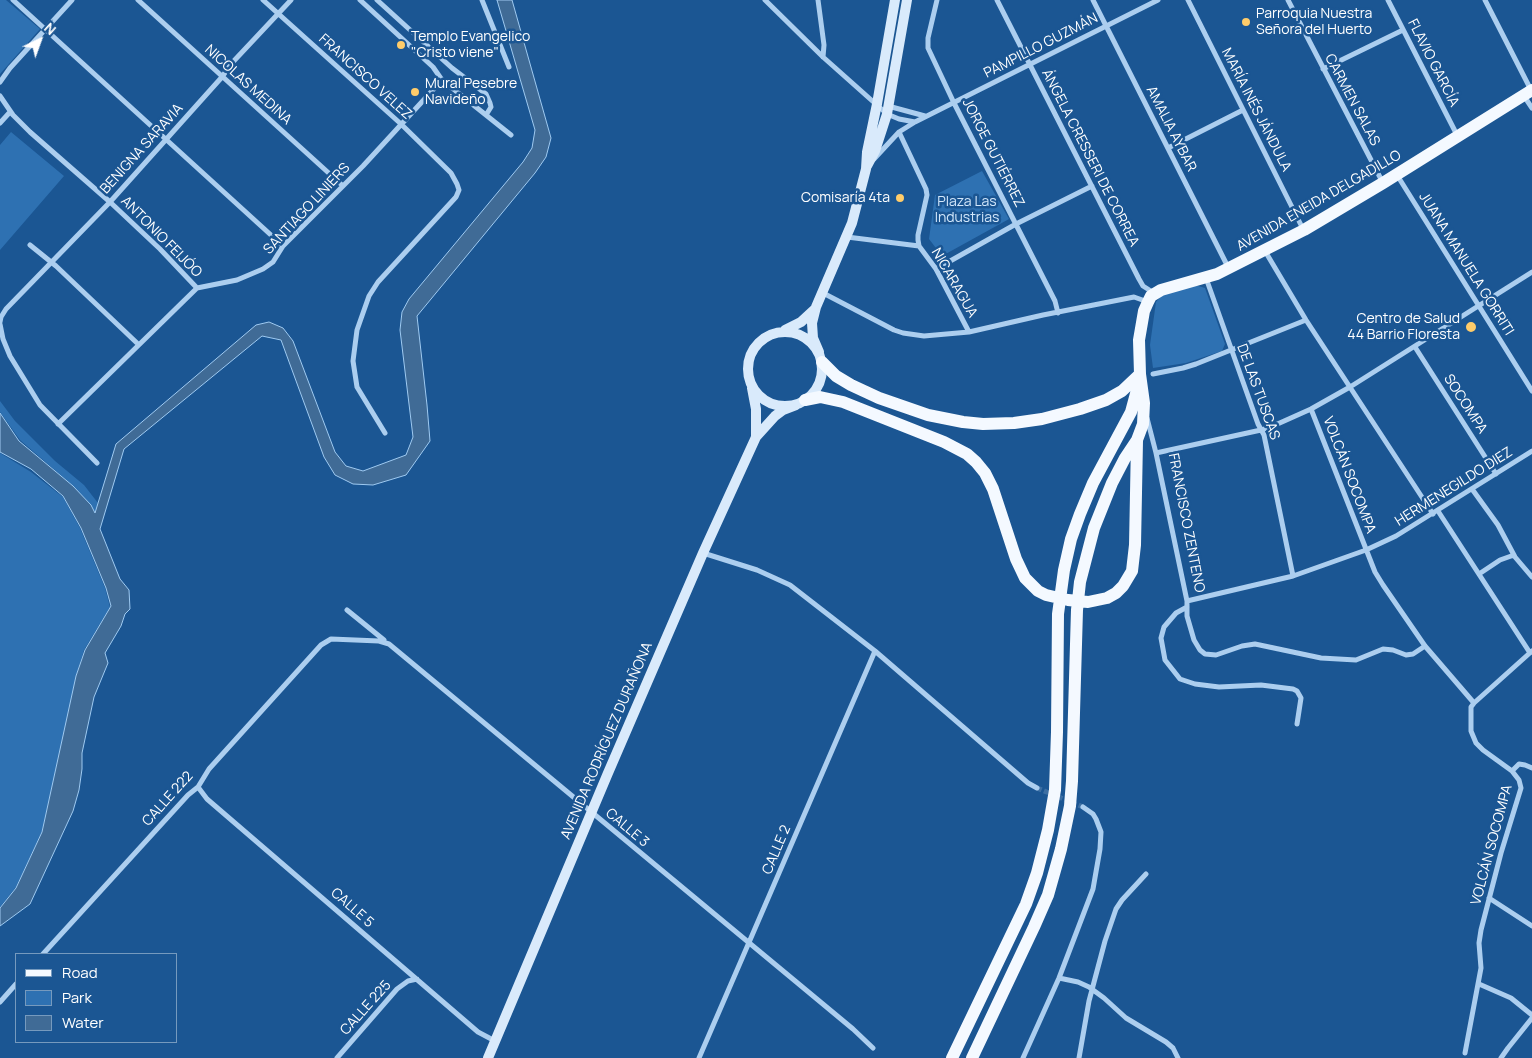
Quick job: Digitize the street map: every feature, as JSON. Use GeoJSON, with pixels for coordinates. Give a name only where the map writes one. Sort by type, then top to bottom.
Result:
{"type":"FeatureCollection","features":[{"type":"Feature","properties":{"kind":"main road"},"geometry":{"type":"LineString","coordinates":[[884,108],[895,0]]}},
{"type":"Feature","properties":{"kind":"main road"},"geometry":{"type":"LineString","coordinates":[[756,437],[775,416],[801,402],[815,391],[820,382],[822,372],[820,357],[812,332],[812,323],[816,307],[852,222],[866,169],[867,152],[884,108],[907,0]]}},
{"type":"Feature","properties":{"kind":"main road","name":"AVENIDA ENEIDA DELGADILLO"},"geometry":{"type":"LineString","coordinates":[[1151,298],[1168,287],[1206,278],[1229,269],[1304,230],[1383,183],[1529,91]]}},
{"type":"Feature","properties":{"kind":"main road"},"geometry":{"type":"LineString","coordinates":[[972,1058],[1048,895],[1061,849],[1072,781],[1079,592],[1094,528],[1112,483],[1137,440],[1143,424],[1147,374],[1139,356],[1140,330],[1144,311],[1151,298]]}},
{"type":"Feature","properties":{"kind":"main road"},"geometry":{"type":"LineString","coordinates":[[756,437],[756,409],[748,372],[748,362],[754,348],[764,337],[783,331],[801,322],[816,307]]}},
{"type":"Feature","properties":{"kind":"main road"},"geometry":{"type":"LineString","coordinates":[[783,331],[794,332],[804,336],[812,343],[820,357],[836,376],[879,398],[928,415],[963,422],[983,424],[1014,423],[1042,419],[1106,400],[1147,374]]}},
{"type":"Feature","properties":{"kind":"main road"},"geometry":{"type":"LineString","coordinates":[[952,1058],[1026,904],[1036,873],[1048,830],[1055,780],[1058,614],[1072,539],[1093,483],[1131,412],[1147,374]]}},
{"type":"Feature","properties":{"kind":"main road"},"geometry":{"type":"LineString","coordinates":[[750,382],[764,400],[774,404],[785,406],[820,397],[843,402],[944,442],[967,454],[985,473],[994,489],[1016,560],[1025,578],[1031,585],[1046,595],[1068,600],[1088,602],[1107,598],[1123,586],[1132,571],[1135,545],[1137,440]]}},
{"type":"Feature","properties":{"kind":"main road","name":"AVENIDA RODRÍGUEZ DURAÑONA"},"geometry":{"type":"LineString","coordinates":[[488,1058],[703,553],[756,437]]}},
{"type":"Feature","properties":{"kind":"street"},"geometry":{"type":"LineString","coordinates":[[13,0],[283,246]]}},
{"type":"Feature","properties":{"kind":"street"},"geometry":{"type":"LineString","coordinates":[[0,82],[10,68],[72,0]]}},
{"type":"Feature","properties":{"kind":"street","name":"NICOLAS MEDINA"},"geometry":{"type":"LineString","coordinates":[[138,0],[342,186]]}},
{"type":"Feature","properties":{"kind":"street","name":"FRANCISCO VELEZ"},"geometry":{"type":"LineString","coordinates":[[263,0],[401,124],[451,173],[458,184],[459,190],[456,197],[378,282],[369,296],[356,330],[353,362],[357,387],[385,433]]}},
{"type":"Feature","properties":{"kind":"street","name":"BENIGNA SARAVIA"},"geometry":{"type":"LineString","coordinates":[[0,323],[6,309],[110,202],[232,64],[292,0]]}},
{"type":"Feature","properties":{"kind":"street"},"geometry":{"type":"LineString","coordinates":[[360,0],[433,67],[442,80],[511,135]]}},
{"type":"Feature","properties":{"kind":"street"},"geometry":{"type":"LineString","coordinates":[[377,0],[452,68],[486,94],[491,107],[486,115]]}},
{"type":"Feature","properties":{"kind":"street"},"geometry":{"type":"LineString","coordinates":[[482,0],[509,67]]}},
{"type":"Feature","properties":{"kind":"street"},"geometry":{"type":"LineString","coordinates":[[765,0],[822,57],[867,97],[899,119],[915,122]]}},
{"type":"Feature","properties":{"kind":"street"},"geometry":{"type":"LineString","coordinates":[[818,0],[824,45],[822,57]]}},
{"type":"Feature","properties":{"kind":"street","name":"JORGE GUTIÉRREZ"},"geometry":{"type":"LineString","coordinates":[[937,0],[928,38],[928,48],[1055,301],[1058,313]]}},
{"type":"Feature","properties":{"kind":"street","name":"ÁNGELA CRESSERI DE CORREA"},"geometry":{"type":"LineString","coordinates":[[997,0],[1143,286],[1151,298]]}},
{"type":"Feature","properties":{"kind":"street","name":"AMALIA AYBAR"},"geometry":{"type":"LineString","coordinates":[[1093,0],[1229,269]]}},
{"type":"Feature","properties":{"kind":"street","name":"PAMPILLO GUZMÁN"},"geometry":{"type":"LineString","coordinates":[[866,169],[899,132],[915,122],[1158,0]]}},
{"type":"Feature","properties":{"kind":"street","name":"MARÍA INÉS JÁNDULA"},"geometry":{"type":"LineString","coordinates":[[1188,0],[1304,230]]}},
{"type":"Feature","properties":{"kind":"street","name":"CARMEN SALAS"},"geometry":{"type":"LineString","coordinates":[[1288,0],[1383,183]]}},
{"type":"Feature","properties":{"kind":"street","name":"FLAVIO GARCÍA"},"geometry":{"type":"LineString","coordinates":[[1388,0],[1458,136]]}},
{"type":"Feature","properties":{"kind":"street"},"geometry":{"type":"LineString","coordinates":[[1485,0],[1529,91],[1532,108]]}},
{"type":"Feature","properties":{"kind":"street"},"geometry":{"type":"LineString","coordinates":[[1323,69],[1403,30]]}},
{"type":"Feature","properties":{"kind":"street","name":"SANTIAGO LINIERS"},"geometry":{"type":"LineString","coordinates":[[197,288],[237,280],[263,269],[273,262],[283,246],[442,80]]}},
{"type":"Feature","properties":{"kind":"street","name":"ANTONIO FEIJÓO"},"geometry":{"type":"LineString","coordinates":[[0,96],[10,112],[30,132],[110,202],[160,249],[197,288]]}},
{"type":"Feature","properties":{"kind":"street"},"geometry":{"type":"LineString","coordinates":[[884,108],[926,116]]}},
{"type":"Feature","properties":{"kind":"street"},"geometry":{"type":"LineString","coordinates":[[1168,148],[1243,110]]}},
{"type":"Feature","properties":{"kind":"street"},"geometry":{"type":"LineString","coordinates":[[0,123],[10,112]]}},
{"type":"Feature","properties":{"kind":"street","name":"NICARAGUA"},"geometry":{"type":"LineString","coordinates":[[899,132],[927,192],[918,235],[919,246],[936,269],[969,332]]}},
{"type":"Feature","properties":{"kind":"street","name":"JUANA MANUELA GORRITI"},"geometry":{"type":"LineString","coordinates":[[1397,174],[1532,391]]}},
{"type":"Feature","properties":{"kind":"street"},"geometry":{"type":"LineString","coordinates":[[936,269],[1016,224],[1092,186]]}},
{"type":"Feature","properties":{"kind":"street"},"geometry":{"type":"LineString","coordinates":[[847,237],[919,246]]}},
{"type":"Feature","properties":{"kind":"street"},"geometry":{"type":"LineString","coordinates":[[30,245],[56,266],[138,344]]}},
{"type":"Feature","properties":{"kind":"street"},"geometry":{"type":"LineString","coordinates":[[1265,251],[1306,320],[1350,387],[1531,652],[1474,702]]}},
{"type":"Feature","properties":{"kind":"street"},"geometry":{"type":"LineString","coordinates":[[1156,453],[1261,430],[1311,409],[1415,347],[1532,272]]}},
{"type":"Feature","properties":{"kind":"street","name":"DE LAS TUSCAS"},"geometry":{"type":"LineString","coordinates":[[1206,278],[1258,424],[1264,435],[1293,576]]}},
{"type":"Feature","properties":{"kind":"street"},"geometry":{"type":"LineString","coordinates":[[58,424],[197,288]]}},
{"type":"Feature","properties":{"kind":"street","name":"AVENIDA ENEIDA DELGADILLO"},"geometry":{"type":"LineString","coordinates":[[823,293],[894,330],[924,336],[969,332],[1134,297],[1151,298]]}},
{"type":"Feature","properties":{"kind":"street"},"geometry":{"type":"LineString","coordinates":[[1147,374],[1183,368],[1306,320]]}},
{"type":"Feature","properties":{"kind":"street"},"geometry":{"type":"LineString","coordinates":[[0,323],[3,339],[10,356],[40,405],[97,463]]}},
{"type":"Feature","properties":{"kind":"street","name":"SOCOMPA"},"geometry":{"type":"LineString","coordinates":[[1415,347],[1496,474]]}},
{"type":"Feature","properties":{"kind":"street","name":"VOLCÁN SOCOMPA"},"geometry":{"type":"LineString","coordinates":[[1311,409],[1366,550],[1383,585],[1425,646],[1474,702],[1471,707],[1471,731],[1473,738],[1483,750],[1512,771],[1519,780],[1521,788],[1501,853],[1479,939],[1481,968],[1465,1053]]}},
{"type":"Feature","properties":{"kind":"street","name":"FRANCISCO ZENTENO"},"geometry":{"type":"LineString","coordinates":[[1144,412],[1149,422],[1156,453],[1187,604],[1187,616],[1194,640],[1200,650],[1205,654],[1216,655],[1242,646],[1255,644],[1336,660],[1356,660],[1386,649],[1406,655],[1413,654],[1425,646]]}},
{"type":"Feature","properties":{"kind":"street","name":"HERMENEGILDO DIEZ"},"geometry":{"type":"LineString","coordinates":[[1187,604],[1293,576],[1366,550],[1396,536],[1532,451]]}},
{"type":"Feature","properties":{"kind":"street"},"geometry":{"type":"LineString","coordinates":[[1472,489],[1498,525],[1514,555],[1532,577]]}},
{"type":"Feature","properties":{"kind":"street"},"geometry":{"type":"LineString","coordinates":[[703,553],[756,570],[790,585],[875,651],[1028,784],[1037,788]]}},
{"type":"Feature","properties":{"kind":"street"},"geometry":{"type":"LineString","coordinates":[[1479,574],[1500,560],[1514,555]]}},
{"type":"Feature","properties":{"kind":"street"},"geometry":{"type":"LineString","coordinates":[[1187,604],[1164,627],[1161,638],[1165,660],[1180,679],[1195,684],[1219,687],[1261,685],[1293,689],[1297,691],[1300,698],[1297,724]]}},
{"type":"Feature","properties":{"kind":"street","name":"CALLE 3"},"geometry":{"type":"LineString","coordinates":[[346,610],[853,1029],[872,1048]]}},
{"type":"Feature","properties":{"kind":"street","name":"CALLE 222"},"geometry":{"type":"LineString","coordinates":[[44,953],[188,795],[198,787],[215,762],[321,645],[331,639],[380,641],[389,644]]}},
{"type":"Feature","properties":{"kind":"street","name":"CALLE 2"},"geometry":{"type":"LineString","coordinates":[[699,1058],[875,651]]}},
{"type":"Feature","properties":{"kind":"street"},"geometry":{"type":"LineString","coordinates":[[1512,771],[1519,764],[1532,768]]}},
{"type":"Feature","properties":{"kind":"street","name":"CALLE 5"},"geometry":{"type":"LineString","coordinates":[[198,787],[207,799],[478,1032],[496,1041]]}},
{"type":"Feature","properties":{"kind":"street"},"geometry":{"type":"LineString","coordinates":[[1023,1058],[1059,978],[1093,889],[1101,832],[1100,826],[1092,814],[1083,808]]}},
{"type":"Feature","properties":{"kind":"street"},"geometry":{"type":"LineString","coordinates":[[1079,1058],[1092,990],[1116,909],[1146,874]]}},
{"type":"Feature","properties":{"kind":"street"},"geometry":{"type":"LineString","coordinates":[[1490,898],[1532,926]]}},
{"type":"Feature","properties":{"kind":"street"},"geometry":{"type":"LineString","coordinates":[[1059,978],[1078,982],[1092,990],[1126,1018],[1166,1042],[1173,1048],[1178,1058]]}},
{"type":"Feature","properties":{"kind":"street","name":"CALLE 225"},"geometry":{"type":"LineString","coordinates":[[337,1058],[397,988],[408,981],[417,979]]}},
{"type":"Feature","properties":{"kind":"street"},"geometry":{"type":"LineString","coordinates":[[1478,984],[1511,998],[1532,1016],[1501,1058]]}},
{"type":"Feature","properties":{"kind":"street"},"geometry":{"type":"LineString","coordinates":[[0,1002],[15,985]]}},
{"type":"Feature","properties":{"kind":"green space"},"geometry":{"type":"Polygon","coordinates":[[[0,0],[6,0],[40,29],[0,74],[0,0]]]}},
{"type":"Feature","properties":{"kind":"green space"},"geometry":{"type":"Polygon","coordinates":[[[11,132],[64,176],[0,250],[0,145],[11,132]]]}},
{"type":"Feature","properties":{"kind":"green space","name":"Plaza Las Industrias"},"geometry":{"type":"Polygon","coordinates":[[[982,171],[1009,219],[942,256],[929,239],[935,195],[982,171]]]}},
{"type":"Feature","properties":{"kind":"green space"},"geometry":{"type":"Polygon","coordinates":[[[1195,285],[1205,288],[1225,344],[1222,351],[1186,363],[1153,368],[1150,345],[1156,302],[1163,294],[1195,285]]]}},
{"type":"Feature","properties":{"kind":"green space"},"geometry":{"type":"Polygon","coordinates":[[[0,401],[15,421],[55,461],[84,485],[98,503],[95,513],[91,505],[73,486],[20,440],[0,412],[0,401]]]}},
{"type":"Feature","properties":{"kind":"green space"},"geometry":{"type":"Polygon","coordinates":[[[0,453],[31,472],[63,497],[80,528],[105,588],[110,607],[84,650],[76,676],[42,831],[16,887],[0,907],[0,453]]]}},
{"type":"Feature","properties":{"kind":"water"},"geometry":{"type":"Polygon","coordinates":[[[497,0],[512,0],[551,138],[546,157],[535,173],[417,316],[430,441],[406,475],[373,485],[353,484],[335,475],[324,457],[281,340],[262,336],[124,449],[100,529],[120,579],[129,590],[130,609],[125,614],[121,626],[105,653],[108,663],[94,697],[82,753],[79,790],[73,811],[30,904],[0,926],[0,908],[16,888],[42,832],[76,676],[85,650],[111,606],[106,588],[81,528],[63,496],[31,469],[0,452],[0,413],[19,441],[73,486],[91,505],[95,513],[116,444],[256,325],[269,322],[283,328],[293,341],[335,452],[346,466],[363,471],[406,455],[413,437],[400,330],[402,312],[409,299],[523,162],[532,148],[535,130],[497,0]]]}},
{"type":"Feature","properties":{"kind":"tunnel"},"geometry":{"type":"LineString","coordinates":[[1037,788],[1083,807]]}},
{"type":"Feature","properties":{"kind":"place","name":"Parroquia Nuestra Señora del Huerto"},"geometry":{"type":"Point","coordinates":[1246,22]}},
{"type":"Feature","properties":{"kind":"place","name":"Templo Evangelico \"Cristo viene\""},"geometry":{"type":"Point","coordinates":[401,45]}},
{"type":"Feature","properties":{"kind":"place","name":"Mural Pesebre Navideño"},"geometry":{"type":"Point","coordinates":[415,92]}},
{"type":"Feature","properties":{"kind":"place","name":"Comisaría 4ta"},"geometry":{"type":"Point","coordinates":[900,198]}},
{"type":"Feature","properties":{"kind":"place","name":"Centro de Salud 44 Barrio Floresta"},"geometry":{"type":"Point","coordinates":[1471,327]}}]}
